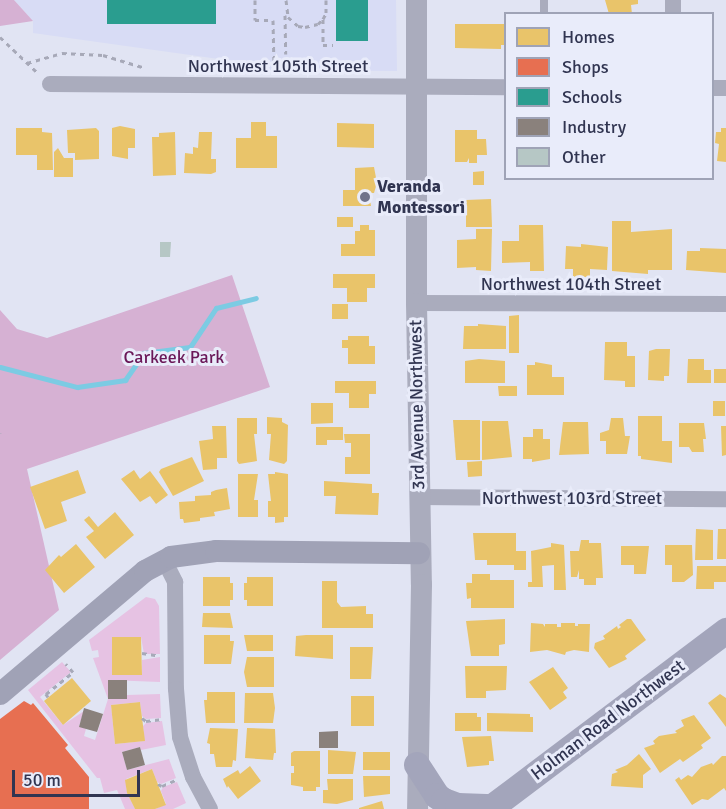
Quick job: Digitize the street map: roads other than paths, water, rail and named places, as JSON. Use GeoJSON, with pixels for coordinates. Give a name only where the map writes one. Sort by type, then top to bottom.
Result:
{"type":"FeatureCollection","features":[{"type":"Feature","properties":{"kind":"main road"},"geometry":{"type":"LineString","coordinates":[[0,693],[138,576],[164,560],[201,551],[420,553]]}},
{"type":"Feature","properties":{"kind":"main road","name":"Holman Road Northwest"},"geometry":{"type":"LineString","coordinates":[[492,808],[726,631]]}},
{"type":"Feature","properties":{"kind":"main road"},"geometry":{"type":"LineString","coordinates":[[417,765],[437,796],[444,801],[458,806],[492,808]]}},
{"type":"Feature","properties":{"kind":"street","name":"3rd Avenue Northwest"},"geometry":{"type":"LineString","coordinates":[[416,0],[416,303],[420,553],[417,809]]}},
{"type":"Feature","properties":{"kind":"street","name":"Northwest 105th Street"},"geometry":{"type":"LineString","coordinates":[[50,84],[504,87]]}},
{"type":"Feature","properties":{"kind":"street","name":"Northwest 104th Street"},"geometry":{"type":"LineString","coordinates":[[416,303],[726,304]]}},
{"type":"Feature","properties":{"kind":"street","name":"Northwest 103rd Street"},"geometry":{"type":"LineString","coordinates":[[418,497],[726,499]]}},
{"type":"Feature","properties":{"kind":"street"},"geometry":{"type":"LineString","coordinates":[[164,560],[175,582],[176,689],[180,737],[193,777],[210,809]]}},
{"type":"Feature","properties":{"kind":"waterway"},"geometry":{"type":"LineString","coordinates":[[0,367],[77,387],[125,380],[144,353],[190,347],[216,308],[256,298]]}},
{"type":"Feature","properties":{"kind":"place","name":"Veranda Montessori"},"geometry":{"type":"Point","coordinates":[365,197]}},
{"type":"Feature","properties":{"kind":"park label","name":"Carkeek Park"},"geometry":{"type":"Point","coordinates":[174,357]}}]}
